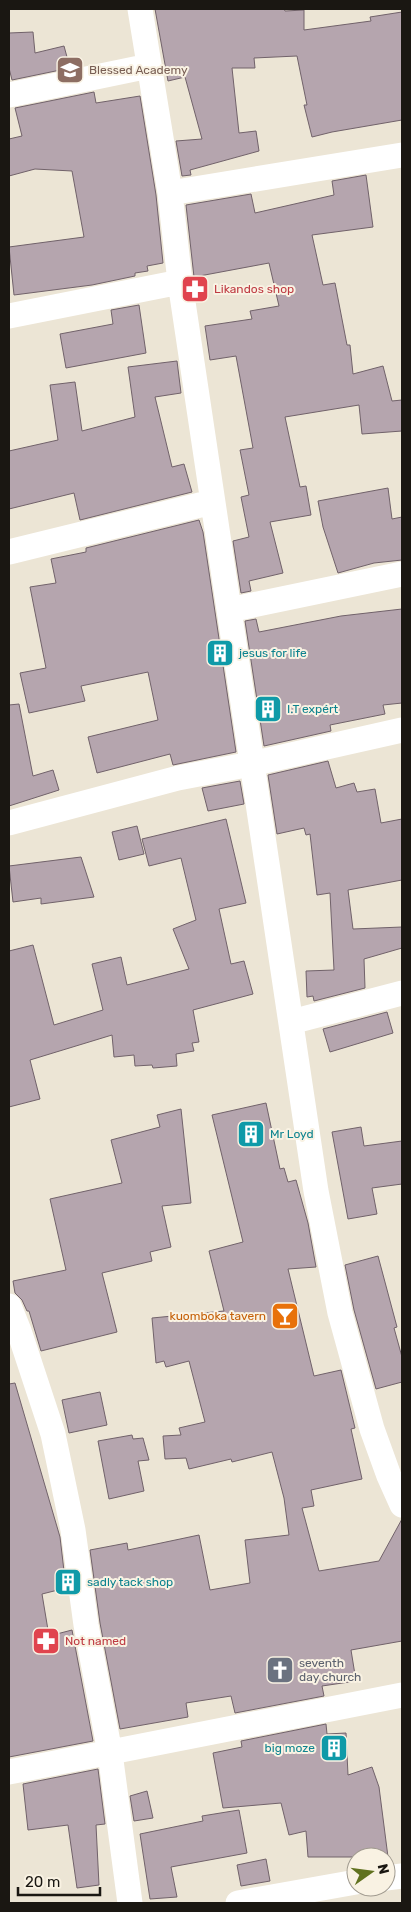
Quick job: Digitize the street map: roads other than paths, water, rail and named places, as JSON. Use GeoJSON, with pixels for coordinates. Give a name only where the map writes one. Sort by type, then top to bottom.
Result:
{"type":"FeatureCollection","features":[{"type":"Feature","properties":{"kind":"street"},"geometry":{"type":"LineString","coordinates":[[140,9],[170,193],[180,282],[212,502],[316,1191],[340,1313],[372,1428],[389,1476],[402,1505]]}},
{"type":"Feature","properties":{"kind":"street"},"geometry":{"type":"LineString","coordinates":[[9,95],[149,66]]}},
{"type":"Feature","properties":{"kind":"street"},"geometry":{"type":"LineString","coordinates":[[170,193],[402,155]]}},
{"type":"Feature","properties":{"kind":"street"},"geometry":{"type":"LineString","coordinates":[[9,316],[180,282]]}},
{"type":"Feature","properties":{"kind":"street"},"geometry":{"type":"LineString","coordinates":[[9,552],[212,502]]}},
{"type":"Feature","properties":{"kind":"street"},"geometry":{"type":"LineString","coordinates":[[229,610],[402,574]]}},
{"type":"Feature","properties":{"kind":"street"},"geometry":{"type":"LineString","coordinates":[[9,823],[178,778],[251,764],[402,730]]}},
{"type":"Feature","properties":{"kind":"street"},"geometry":{"type":"LineString","coordinates":[[291,1022],[402,993]]}},
{"type":"Feature","properties":{"kind":"street"},"geometry":{"type":"LineString","coordinates":[[9,1306],[19,1331],[52,1434],[73,1530],[86,1624],[110,1753],[130,1903]]}},
{"type":"Feature","properties":{"kind":"street"},"geometry":{"type":"LineString","coordinates":[[9,1772],[402,1695]]}},
{"type":"Feature","properties":{"kind":"street"},"geometry":{"type":"LineString","coordinates":[[238,1903],[346,1884]]}},
{"type":"Feature","properties":{"kind":"place","name":"Blessed Academy"},"geometry":{"type":"Point","coordinates":[70,70]}},
{"type":"Feature","properties":{"kind":"place","name":"Likandos shop"},"geometry":{"type":"Point","coordinates":[195,289]}},
{"type":"Feature","properties":{"kind":"place","name":"jesus for life"},"geometry":{"type":"Point","coordinates":[220,653]}},
{"type":"Feature","properties":{"kind":"place","name":"I.T expért"},"geometry":{"type":"Point","coordinates":[268,709]}},
{"type":"Feature","properties":{"kind":"place","name":"Mr Loyd"},"geometry":{"type":"Point","coordinates":[251,1134]}},
{"type":"Feature","properties":{"kind":"place","name":"kuomboka tavern"},"geometry":{"type":"Point","coordinates":[285,1316]}},
{"type":"Feature","properties":{"kind":"place","name":"sadly tack shop"},"geometry":{"type":"Point","coordinates":[68,1582]}},
{"type":"Feature","properties":{"kind":"place","name":"Not named"},"geometry":{"type":"Point","coordinates":[46,1641]}},
{"type":"Feature","properties":{"kind":"place","name":"seventh day church"},"geometry":{"type":"Point","coordinates":[280,1670]}},
{"type":"Feature","properties":{"kind":"place","name":"big moze"},"geometry":{"type":"Point","coordinates":[334,1748]}}]}
